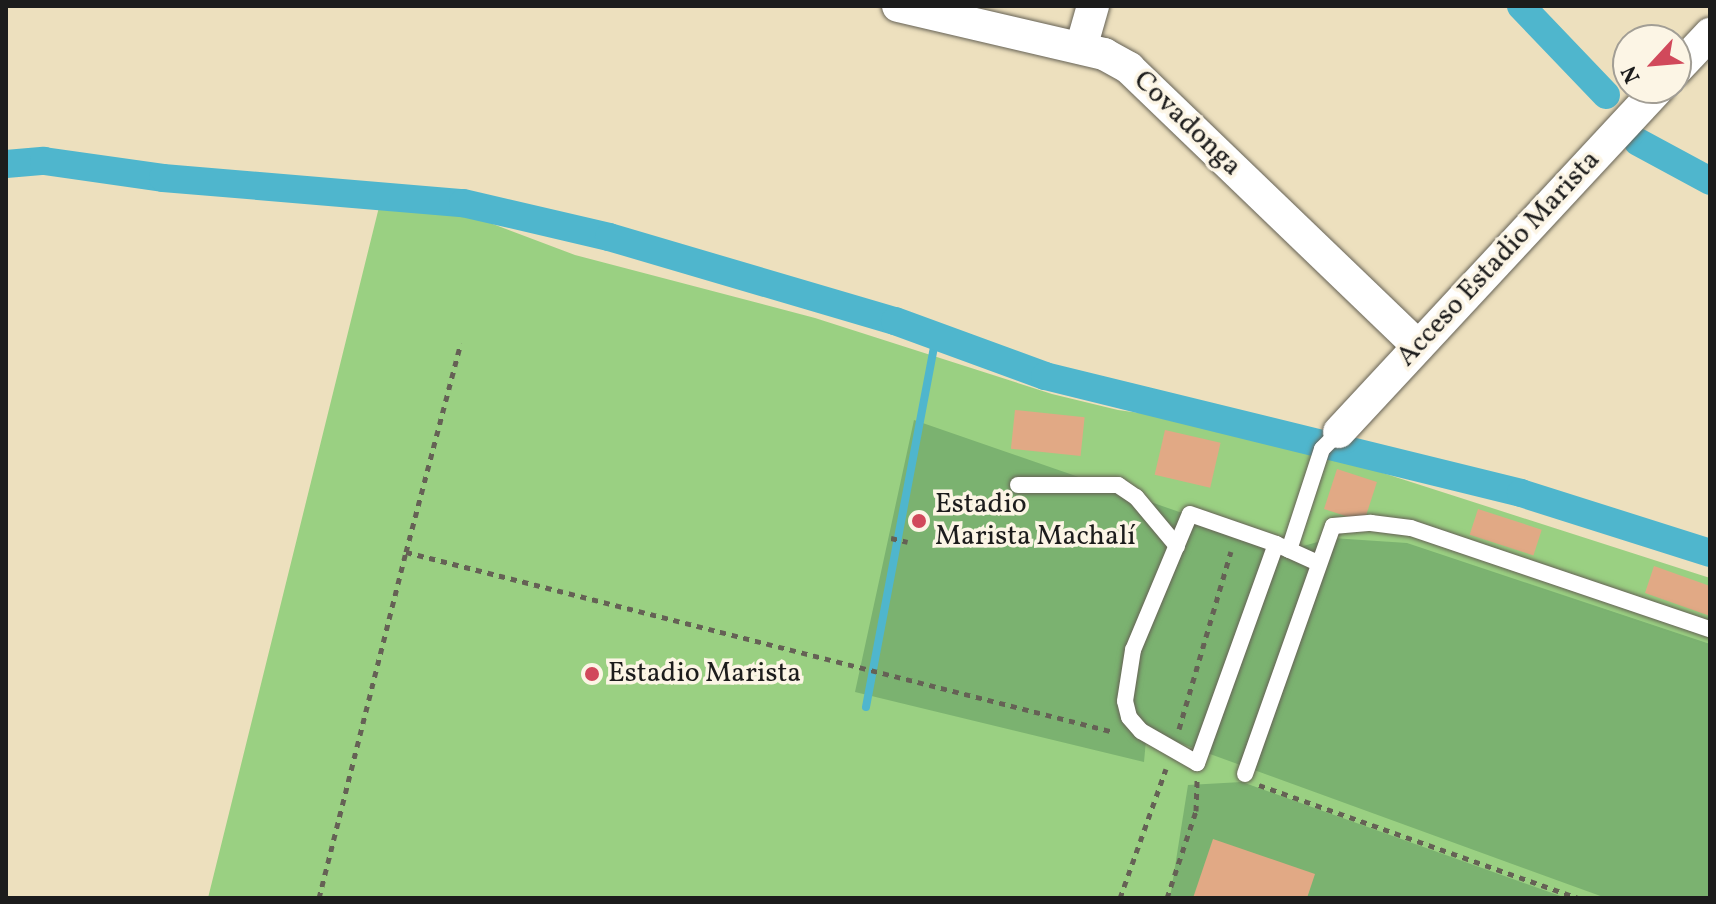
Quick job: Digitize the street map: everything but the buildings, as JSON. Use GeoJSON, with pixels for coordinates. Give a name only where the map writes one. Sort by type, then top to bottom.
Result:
{"type":"FeatureCollection","features":[{"type":"Feature","properties":{"kind":"street","name":"Covadonga"},"geometry":{"type":"LineString","coordinates":[[898,6],[1081,48],[1129,68],[1418,346]]}},
{"type":"Feature","properties":{"kind":"street"},"geometry":{"type":"LineString","coordinates":[[1081,48],[1093,6]]}},
{"type":"Feature","properties":{"kind":"street"},"geometry":{"type":"LineString","coordinates":[[1692,53],[1710,34]]}},
{"type":"Feature","properties":{"kind":"street","name":"Acceso Estadio Marista"},"geometry":{"type":"LineString","coordinates":[[1339,432],[1644,104]]}},
{"type":"Feature","properties":{"kind":"lane"},"geometry":{"type":"LineString","coordinates":[[1318,563],[1283,547],[1190,514],[1133,650],[1125,701],[1129,717],[1141,731],[1197,763],[1283,547],[1322,449],[1339,432]]}},
{"type":"Feature","properties":{"kind":"lane"},"geometry":{"type":"LineString","coordinates":[[1018,485],[1118,485],[1136,497],[1177,546]]}},
{"type":"Feature","properties":{"kind":"lane"},"geometry":{"type":"LineString","coordinates":[[1250,779],[1318,563],[1333,526],[1371,523],[1411,528],[1710,629]]}},
{"type":"Feature","properties":{"kind":"path"},"geometry":{"type":"LineString","coordinates":[[319,898],[461,343]]}},
{"type":"Feature","properties":{"kind":"path"},"geometry":{"type":"LineString","coordinates":[[1120,898],[1172,750],[1237,531]]}},
{"type":"Feature","properties":{"kind":"path"},"geometry":{"type":"LineString","coordinates":[[891,538],[908,542]]}},
{"type":"Feature","properties":{"kind":"path"},"geometry":{"type":"LineString","coordinates":[[406,552],[1084,720],[1127,737]]}},
{"type":"Feature","properties":{"kind":"path"},"geometry":{"type":"LineString","coordinates":[[1167,898],[1196,811],[1197,763]]}},
{"type":"Feature","properties":{"kind":"path"},"geometry":{"type":"LineString","coordinates":[[1250,779],[1578,898]]}},
{"type":"Feature","properties":{"kind":"green space","name":"Estadio Marista Machalí"},"geometry":{"type":"Polygon","coordinates":[[[381,199],[461,212],[575,255],[815,318],[1052,394],[1118,410],[1284,433],[1358,465],[1710,578],[1710,898],[208,898],[381,199]]]}},
{"type":"Feature","properties":{"kind":"green space"},"geometry":{"type":"Polygon","coordinates":[[[914,420],[1289,550],[1332,538],[1407,543],[1710,644],[1710,898],[1606,898],[1155,734],[1132,713],[1132,655],[1117,697],[1124,717],[1146,740],[1144,762],[855,692],[914,420]]]}},
{"type":"Feature","properties":{"kind":"green space"},"geometry":{"type":"Polygon","coordinates":[[[1242,782],[1566,898],[1170,898],[1188,785],[1242,782]]]}},
{"type":"Feature","properties":{"kind":"waterway"},"geometry":{"type":"LineString","coordinates":[[1521,6],[1606,95]]}},
{"type":"Feature","properties":{"kind":"waterway"},"geometry":{"type":"LineString","coordinates":[[1638,142],[1710,181]]}},
{"type":"Feature","properties":{"kind":"waterway"},"geometry":{"type":"LineString","coordinates":[[6,164],[44,161],[163,178],[463,203],[609,237],[895,321],[1045,376],[1521,493],[1710,553]]}},
{"type":"Feature","properties":{"kind":"waterway"},"geometry":{"type":"LineString","coordinates":[[866,707],[936,335]]}},
{"type":"Feature","properties":{"kind":"place","name":"Estadio Marista Machalí"},"geometry":{"type":"Point","coordinates":[919,521]}},
{"type":"Feature","properties":{"kind":"place","name":"Estadio Marista"},"geometry":{"type":"Point","coordinates":[592,674]}}]}
